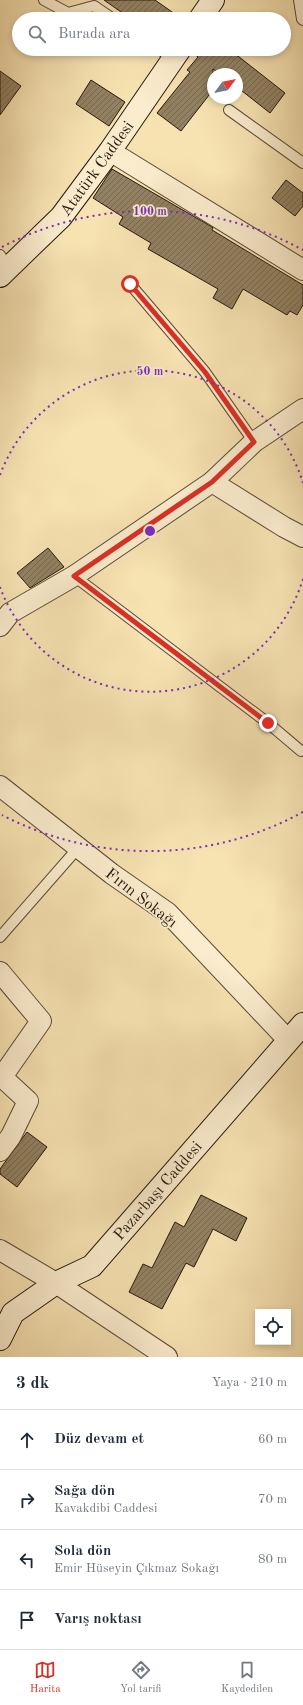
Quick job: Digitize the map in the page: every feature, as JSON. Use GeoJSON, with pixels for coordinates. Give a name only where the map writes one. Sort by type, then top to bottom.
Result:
{"type":"FeatureCollection","features":[{"type":"Feature","properties":{"kind":"street"},"geometry":{"type":"LineString","coordinates":[[205,12],[213,0]]}},
{"type":"Feature","properties":{"kind":"street","name":"Atatürk Caddesi"},"geometry":{"type":"LineString","coordinates":[[3,266],[61,217],[110,151],[169,56]]}},
{"type":"Feature","properties":{"kind":"street"},"geometry":{"type":"LineString","coordinates":[[110,151],[303,270]]}},
{"type":"Feature","properties":{"kind":"street"},"geometry":{"type":"LineString","coordinates":[[3,613],[74,576],[212,482],[254,442],[303,410]]}},
{"type":"Feature","properties":{"kind":"street"},"geometry":{"type":"LineString","coordinates":[[212,482],[284,527],[303,537]]}},
{"type":"Feature","properties":{"kind":"street","name":"Fırın Sokağı"},"geometry":{"type":"LineString","coordinates":[[0,786],[112,874],[168,913],[288,1040]]}},
{"type":"Feature","properties":{"kind":"street"},"geometry":{"type":"LineString","coordinates":[[0,972],[41,1021],[2,1078],[28,1101],[11,1136],[0,1151]]}},
{"type":"Feature","properties":{"kind":"street","name":"Pazarbaşı Caddesi"},"geometry":{"type":"LineString","coordinates":[[0,1339],[13,1313],[56,1283],[92,1266],[303,1024]]}},
{"type":"Feature","properties":{"kind":"street"},"geometry":{"type":"LineString","coordinates":[[0,1250],[56,1283],[167,1357]]}},
{"type":"Feature","properties":{"kind":"lane"},"geometry":{"type":"LineString","coordinates":[[44,0],[66,12]]}},
{"type":"Feature","properties":{"kind":"lane"},"geometry":{"type":"LineString","coordinates":[[300,0],[303,20]]}},
{"type":"Feature","properties":{"kind":"lane"},"geometry":{"type":"LineString","coordinates":[[72,12],[94,6],[103,12]]}},
{"type":"Feature","properties":{"kind":"lane"},"geometry":{"type":"LineString","coordinates":[[229,110],[303,163]]}},
{"type":"Feature","properties":{"kind":"lane"},"geometry":{"type":"LineString","coordinates":[[130,284],[205,372],[254,442]]}},
{"type":"Feature","properties":{"kind":"lane"},"geometry":{"type":"LineString","coordinates":[[74,576],[268,723],[300,751]]}},
{"type":"Feature","properties":{"kind":"lane"},"geometry":{"type":"LineString","coordinates":[[0,937],[78,848]]}},
{"type":"Feature","properties":{"kind":"building"},"geometry":{"type":"Polygon","coordinates":[[[104,0],[155,0],[172,12],[121,12],[104,0]]]}},
{"type":"Feature","properties":{"kind":"building"},"geometry":{"type":"Polygon","coordinates":[[[197,56],[238,56],[285,93],[270,113],[243,92],[243,68],[207,68],[207,98],[181,131],[157,113],[190,72],[187,70],[198,57],[197,56]]]}},
{"type":"Feature","properties":{"kind":"building"},"geometry":{"type":"Polygon","coordinates":[[[0,71],[21,86],[0,115],[0,71]]]}},
{"type":"Feature","properties":{"kind":"building"},"geometry":{"type":"Polygon","coordinates":[[[91,80],[125,102],[109,126],[76,104],[91,80]]]}},
{"type":"Feature","properties":{"kind":"building"},"geometry":{"type":"Polygon","coordinates":[[[112,169],[212,227],[212,230],[303,285],[303,305],[297,315],[290,311],[287,315],[243,289],[232,309],[213,298],[218,289],[148,249],[151,243],[119,224],[123,217],[93,198],[112,169]]]}},
{"type":"Feature","properties":{"kind":"building"},"geometry":{"type":"Polygon","coordinates":[[[286,180],[303,193],[303,206],[295,216],[272,198],[286,180]]]}},
{"type":"Feature","properties":{"kind":"building"},"geometry":{"type":"Polygon","coordinates":[[[48,548],[64,567],[30,588],[17,573],[48,548]]]}},
{"type":"Feature","properties":{"kind":"building"},"geometry":{"type":"Polygon","coordinates":[[[27,1132],[47,1147],[17,1187],[0,1174],[0,1169],[27,1132]]]}},
{"type":"Feature","properties":{"kind":"building"},"geometry":{"type":"Polygon","coordinates":[[[201,1195],[247,1218],[236,1241],[213,1229],[194,1267],[186,1263],[162,1309],[129,1292],[143,1264],[152,1268],[175,1222],[184,1227],[201,1195]]]}},
{"type":"Feature","properties":{"kind":"route"},"geometry":{"type":"LineString","coordinates":[[130,284],[205,372],[254,442],[212,482],[74,576],[268,723]]}}]}
